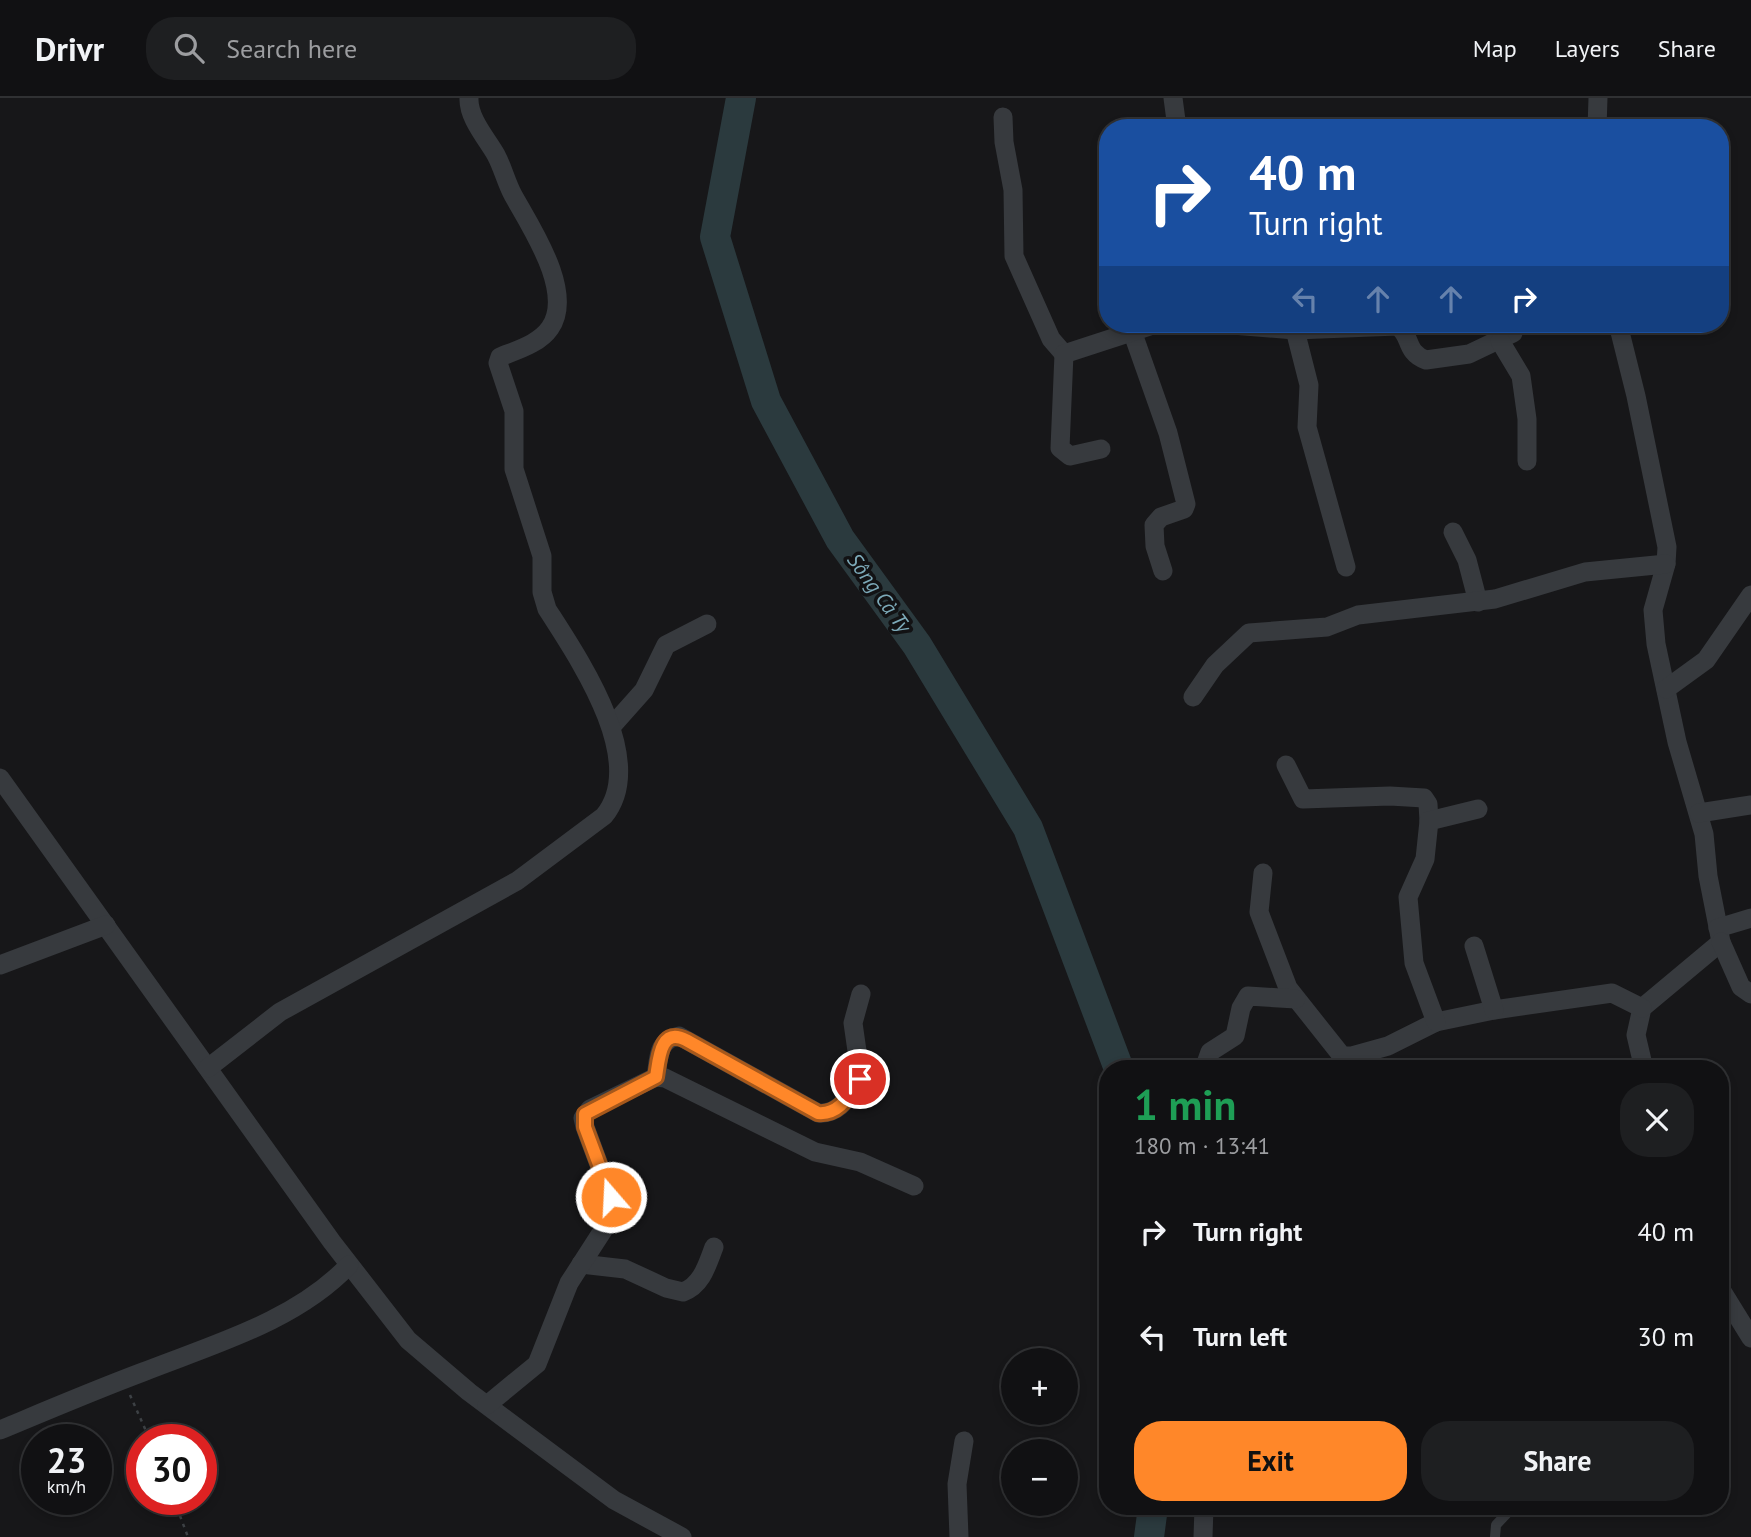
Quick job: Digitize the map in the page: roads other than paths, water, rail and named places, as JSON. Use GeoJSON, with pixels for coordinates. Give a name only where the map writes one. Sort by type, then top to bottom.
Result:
{"type":"FeatureCollection","features":[{"type":"Feature","properties":{"kind":"street"},"geometry":{"type":"LineString","coordinates":[[208,1068],[281,1012],[517,881],[604,816],[613,806],[617,792],[618,748],[612,726],[548,609],[542,592],[542,556],[517,487],[513,463],[514,411],[498,363],[500,357],[535,342],[550,329],[556,312],[554,285],[540,239],[513,194],[498,159],[470,108],[469,98]]}},
{"type":"Feature","properties":{"kind":"street"},"geometry":{"type":"LineString","coordinates":[[1173,98],[1176,119]]}},
{"type":"Feature","properties":{"kind":"street"},"geometry":{"type":"LineString","coordinates":[[1597,119],[1598,98]]}},
{"type":"Feature","properties":{"kind":"street"},"geometry":{"type":"LineString","coordinates":[[1003,117],[1004,142],[1013,190],[1014,256],[1051,339],[1064,354],[1060,448],[1070,456],[1101,449]]}},
{"type":"Feature","properties":{"kind":"street"},"geometry":{"type":"LineString","coordinates":[[1064,354],[1126,333]]}},
{"type":"Feature","properties":{"kind":"street"},"geometry":{"type":"LineString","coordinates":[[1133,333],[1168,433],[1186,504],[1184,509],[1161,517],[1154,525],[1155,546],[1163,571]]}},
{"type":"Feature","properties":{"kind":"street"},"geometry":{"type":"LineString","coordinates":[[1296,333],[1309,385],[1307,427],[1346,566]]}},
{"type":"Feature","properties":{"kind":"street"},"geometry":{"type":"LineString","coordinates":[[1404,333],[1410,350],[1426,360],[1469,354],[1513,333]]}},
{"type":"Feature","properties":{"kind":"street"},"geometry":{"type":"LineString","coordinates":[[1620,333],[1662,517],[1666,564],[1653,610],[1656,645],[1676,742],[1699,813],[1719,935],[1741,987],[1751,994]]}},
{"type":"Feature","properties":{"kind":"street"},"geometry":{"type":"LineString","coordinates":[[1500,341],[1521,376],[1527,419],[1527,461]]}},
{"type":"Feature","properties":{"kind":"street"},"geometry":{"type":"LineString","coordinates":[[1453,532],[1461,543],[1478,602]]}},
{"type":"Feature","properties":{"kind":"street"},"geometry":{"type":"LineString","coordinates":[[1193,697],[1214,665],[1249,633],[1327,627],[1358,615],[1478,602],[1585,572],[1666,564]]}},
{"type":"Feature","properties":{"kind":"street"},"geometry":{"type":"LineString","coordinates":[[1666,689],[1706,660],[1751,595]]}},
{"type":"Feature","properties":{"kind":"street"},"geometry":{"type":"LineString","coordinates":[[612,726],[644,690],[666,645],[707,624]]}},
{"type":"Feature","properties":{"kind":"street"},"geometry":{"type":"LineString","coordinates":[[1286,765],[1303,799],[1364,796],[1424,798],[1428,804],[1425,859],[1408,897],[1414,963],[1436,1022]]}},
{"type":"Feature","properties":{"kind":"street"},"geometry":{"type":"LineString","coordinates":[[0,778],[349,1265],[408,1340],[487,1405],[614,1500],[682,1537]]}},
{"type":"Feature","properties":{"kind":"street"},"geometry":{"type":"LineString","coordinates":[[1699,813],[1751,806]]}},
{"type":"Feature","properties":{"kind":"street"},"geometry":{"type":"LineString","coordinates":[[1429,821],[1478,809]]}},
{"type":"Feature","properties":{"kind":"street"},"geometry":{"type":"LineString","coordinates":[[1263,873],[1259,912],[1288,988],[1336,1049],[1347,1057],[1388,1046],[1436,1022],[1494,1010],[1612,993],[1642,1008]]}},
{"type":"Feature","properties":{"kind":"street"},"geometry":{"type":"LineString","coordinates":[[1642,1060],[1636,1035],[1642,1008],[1719,935],[1751,918]]}},
{"type":"Feature","properties":{"kind":"street"},"geometry":{"type":"LineString","coordinates":[[0,965],[106,925]]}},
{"type":"Feature","properties":{"kind":"street"},"geometry":{"type":"LineString","coordinates":[[1474,946],[1494,1010]]}},
{"type":"Feature","properties":{"kind":"street"},"geometry":{"type":"LineString","coordinates":[[656,1077],[661,1046],[669,1038],[679,1036],[818,1113],[828,1114],[837,1110],[860,1079],[853,1023],[861,994]]}},
{"type":"Feature","properties":{"kind":"street"},"geometry":{"type":"LineString","coordinates":[[1207,1060],[1210,1052],[1235,1036],[1241,1008],[1248,996],[1296,999]]}},
{"type":"Feature","properties":{"kind":"street"},"geometry":{"type":"LineString","coordinates":[[656,1077],[816,1153],[860,1163],[914,1186]]}},
{"type":"Feature","properties":{"kind":"street"},"geometry":{"type":"LineString","coordinates":[[487,1405],[537,1364],[559,1304],[607,1224],[612,1210],[606,1178],[585,1127],[585,1114],[656,1077]]}},
{"type":"Feature","properties":{"kind":"street"},"geometry":{"type":"LineString","coordinates":[[581,1264],[625,1269],[666,1289],[682,1292],[695,1285],[704,1274],[714,1247]]}},
{"type":"Feature","properties":{"kind":"street"},"geometry":{"type":"LineString","coordinates":[[0,1430],[189,1355],[288,1312],[335,1280],[349,1265]]}},
{"type":"Feature","properties":{"kind":"street"},"geometry":{"type":"LineString","coordinates":[[1729,1303],[1751,1338]]}},
{"type":"Feature","properties":{"kind":"street"},"geometry":{"type":"LineString","coordinates":[[959,1537],[957,1485],[964,1441]]}},
{"type":"Feature","properties":{"kind":"street"},"geometry":{"type":"LineString","coordinates":[[1203,1537],[1204,1515]]}},
{"type":"Feature","properties":{"kind":"lane"},"geometry":{"type":"LineString","coordinates":[[1495,1537],[1496,1525],[1505,1515]]}},
{"type":"Feature","properties":{"kind":"waterway","name":"Sông Cà Ty"},"geometry":{"type":"LineString","coordinates":[[741,98],[715,237],[766,401],[840,539],[917,645],[1028,828],[1116,1060]]}},
{"type":"Feature","properties":{"kind":"waterway","name":"Sông Cà Ty"},"geometry":{"type":"LineString","coordinates":[[1149,1537],[1152,1515]]}}]}
